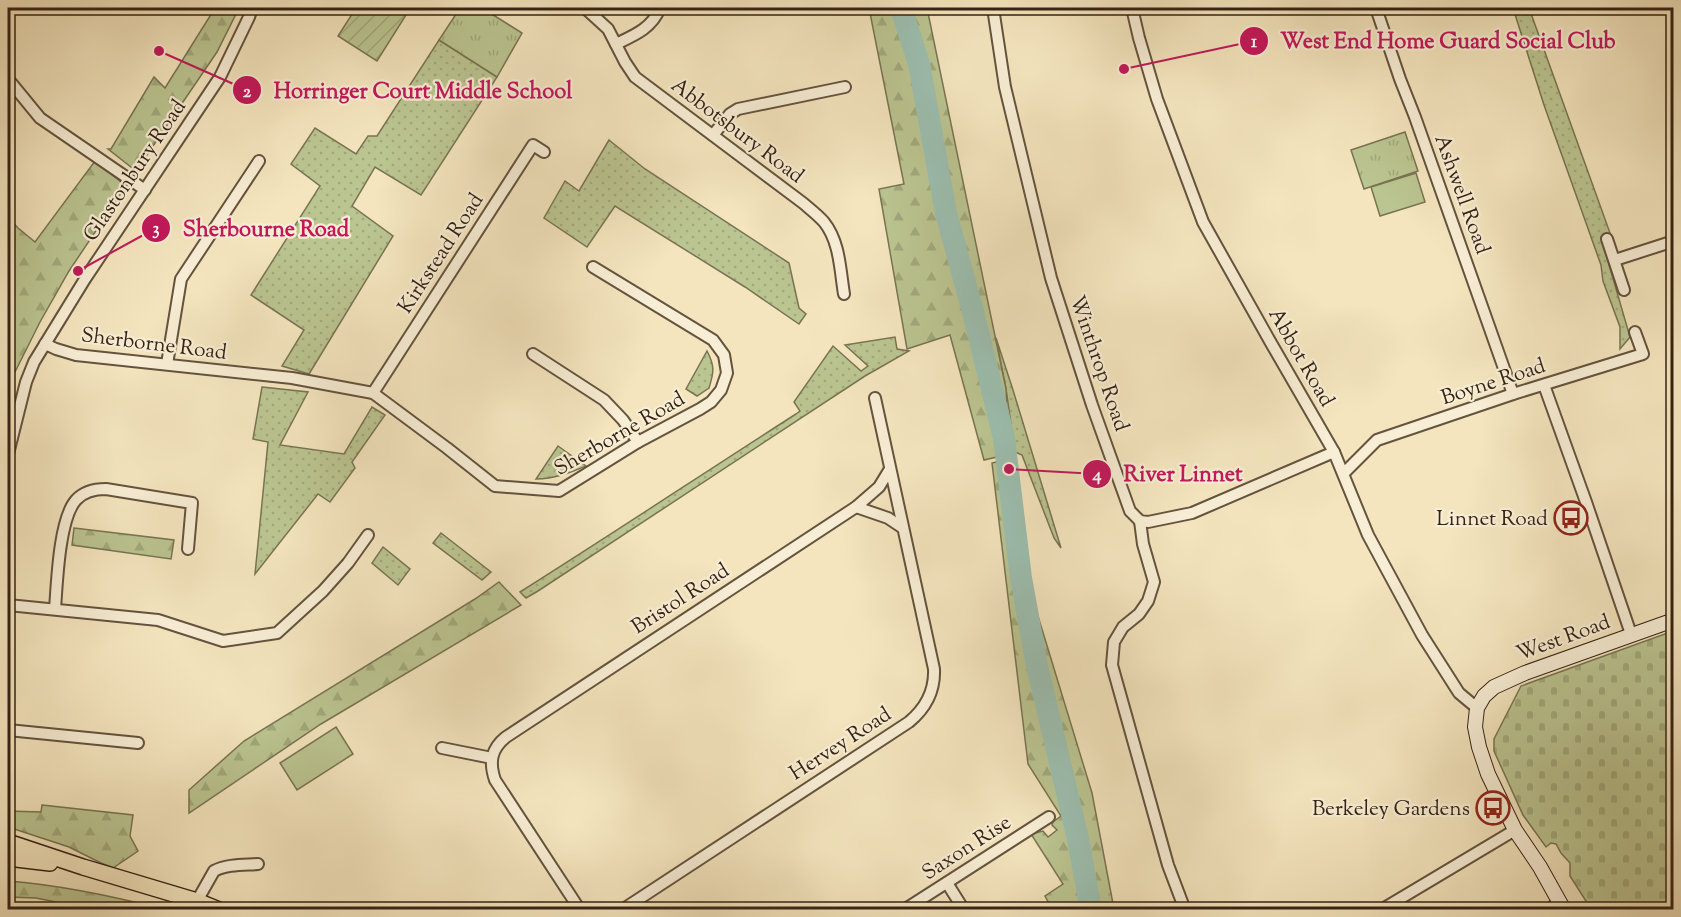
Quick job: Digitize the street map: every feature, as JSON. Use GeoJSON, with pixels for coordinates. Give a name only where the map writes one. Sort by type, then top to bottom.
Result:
{"type":"FeatureCollection","features":[{"type":"Feature","properties":{"kind":"main road"},"geometry":{"type":"LineString","coordinates":[[8,842],[219,909]]}},
{"type":"Feature","properties":{"kind":"main road"},"geometry":{"type":"LineString","coordinates":[[8,858],[83,867]]}},
{"type":"Feature","properties":{"kind":"street","name":"Glastonbury Road"},"geometry":{"type":"LineString","coordinates":[[8,454],[26,382],[34,362],[85,279],[220,77],[252,8]]}},
{"type":"Feature","properties":{"kind":"street","name":"Abbotsbury Road"},"geometry":{"type":"LineString","coordinates":[[585,8],[608,29],[635,77],[824,221],[836,247],[844,294]]}},
{"type":"Feature","properties":{"kind":"street"},"geometry":{"type":"LineString","coordinates":[[616,44],[648,27],[660,8]]}},
{"type":"Feature","properties":{"kind":"street","name":"Winthrop Road"},"geometry":{"type":"LineString","coordinates":[[993,8],[1005,87],[1051,278],[1092,405],[1130,511],[1140,521]]}},
{"type":"Feature","properties":{"kind":"street","name":"Abbot Road"},"geometry":{"type":"LineString","coordinates":[[1132,8],[1157,99],[1203,222],[1335,452],[1368,535],[1419,630],[1459,693],[1477,708]]}},
{"type":"Feature","properties":{"kind":"street","name":"Ashwell Road"},"geometry":{"type":"LineString","coordinates":[[1376,8],[1513,394]]}},
{"type":"Feature","properties":{"kind":"street"},"geometry":{"type":"LineString","coordinates":[[8,79],[40,118],[145,190]]}},
{"type":"Feature","properties":{"kind":"street"},"geometry":{"type":"LineString","coordinates":[[713,135],[730,114],[738,109],[845,87]]}},
{"type":"Feature","properties":{"kind":"street","name":"Kirkstead Road"},"geometry":{"type":"LineString","coordinates":[[373,393],[533,145],[544,152]]}},
{"type":"Feature","properties":{"kind":"street"},"geometry":{"type":"LineString","coordinates":[[167,364],[181,279],[260,161]]}},
{"type":"Feature","properties":{"kind":"street"},"geometry":{"type":"LineString","coordinates":[[1607,239],[1624,290]]}},
{"type":"Feature","properties":{"kind":"street"},"geometry":{"type":"LineString","coordinates":[[1615,260],[1674,241]]}},
{"type":"Feature","properties":{"kind":"street","name":"Sherborne Road"},"geometry":{"type":"LineString","coordinates":[[45,344],[76,355],[292,378],[373,393],[495,486],[559,491],[638,442],[711,402],[721,390],[727,373],[724,355],[713,340],[593,267]]}},
{"type":"Feature","properties":{"kind":"street","name":"Boyne Road"},"geometry":{"type":"LineString","coordinates":[[1344,473],[1377,440],[1513,394],[1643,354],[1635,332]]}},
{"type":"Feature","properties":{"kind":"street"},"geometry":{"type":"LineString","coordinates":[[533,354],[604,400],[624,420],[638,442]]}},
{"type":"Feature","properties":{"kind":"street"},"geometry":{"type":"LineString","coordinates":[[1544,385],[1631,634]]}},
{"type":"Feature","properties":{"kind":"street","name":"Hervey Road"},"geometry":{"type":"LineString","coordinates":[[622,909],[909,722],[924,706],[933,687],[934,669],[875,398]]}},
{"type":"Feature","properties":{"kind":"street"},"geometry":{"type":"LineString","coordinates":[[1185,909],[1168,866],[1112,665],[1114,642],[1123,627],[1139,614],[1148,601],[1154,582],[1143,544],[1140,521],[1148,522],[1192,513],[1335,452]]}},
{"type":"Feature","properties":{"kind":"street","name":"Bristol Road"},"geometry":{"type":"LineString","coordinates":[[492,758],[494,749],[506,737],[856,507],[879,487],[890,469]]}},
{"type":"Feature","properties":{"kind":"street"},"geometry":{"type":"LineString","coordinates":[[55,609],[58,563],[63,534],[71,507],[86,492],[106,489],[192,503],[188,549]]}},
{"type":"Feature","properties":{"kind":"street"},"geometry":{"type":"LineString","coordinates":[[856,507],[888,518],[903,528]]}},
{"type":"Feature","properties":{"kind":"street"},"geometry":{"type":"LineString","coordinates":[[8,605],[158,620],[223,641],[277,633],[323,591],[348,563],[368,535]]}},
{"type":"Feature","properties":{"kind":"street","name":"West Road"},"geometry":{"type":"LineString","coordinates":[[1477,708],[1484,696],[1494,687],[1525,673],[1674,620]]}},
{"type":"Feature","properties":{"kind":"street"},"geometry":{"type":"LineString","coordinates":[[1477,708],[1475,727],[1488,774],[1515,830],[1540,867],[1557,907]]}},
{"type":"Feature","properties":{"kind":"street"},"geometry":{"type":"LineString","coordinates":[[8,730],[138,743]]}},
{"type":"Feature","properties":{"kind":"street"},"geometry":{"type":"LineString","coordinates":[[442,748],[492,758],[492,770],[498,785],[580,909]]}},
{"type":"Feature","properties":{"kind":"street","name":"Saxon Rise"},"geometry":{"type":"LineString","coordinates":[[904,909],[1049,817]]}},
{"type":"Feature","properties":{"kind":"street"},"geometry":{"type":"LineString","coordinates":[[1381,909],[1515,830]]}},
{"type":"Feature","properties":{"kind":"street"},"geometry":{"type":"LineString","coordinates":[[197,901],[214,871],[258,864]]}},
{"type":"Feature","properties":{"kind":"street"},"geometry":{"type":"LineString","coordinates":[[947,883],[964,909]]}},
{"type":"Feature","properties":{"kind":"green space"},"geometry":{"type":"Polygon","coordinates":[[[215,8],[239,8],[217,52],[136,171],[108,149],[111,149],[154,77],[165,88],[215,8]]]}},
{"type":"Feature","properties":{"kind":"green space"},"geometry":{"type":"Polygon","coordinates":[[[356,8],[395,8],[406,15],[377,61],[338,36],[356,8]]]}},
{"type":"Feature","properties":{"kind":"green space"},"geometry":{"type":"Polygon","coordinates":[[[460,8],[482,8],[522,33],[497,77],[439,40],[460,8]]]}},
{"type":"Feature","properties":{"kind":"green space"},"geometry":{"type":"Polygon","coordinates":[[[869,8],[927,8],[1006,389],[1009,452],[997,457],[984,460],[950,335],[907,349],[879,189],[904,184],[869,8]]]}},
{"type":"Feature","properties":{"kind":"green space"},"geometry":{"type":"Polygon","coordinates":[[[1513,8],[1529,8],[1610,233],[1601,237],[1630,337],[1620,349],[1620,327],[1603,281],[1601,265],[1544,105],[1513,8]]]}},
{"type":"Feature","properties":{"kind":"green space"},"geometry":{"type":"Polygon","coordinates":[[[439,40],[497,77],[421,195],[375,167],[352,206],[393,236],[309,374],[282,366],[304,330],[251,295],[320,186],[291,164],[315,128],[356,154],[368,136],[377,136],[439,40]]]}},
{"type":"Feature","properties":{"kind":"green space"},"geometry":{"type":"Polygon","coordinates":[[[1405,132],[1418,171],[1364,189],[1351,150],[1405,132]]]}},
{"type":"Feature","properties":{"kind":"green space"},"geometry":{"type":"Polygon","coordinates":[[[609,140],[645,169],[789,263],[799,308],[806,314],[799,324],[745,287],[615,206],[587,247],[544,218],[565,181],[579,191],[609,140]]]}},
{"type":"Feature","properties":{"kind":"green space"},"geometry":{"type":"Polygon","coordinates":[[[95,161],[126,186],[69,271],[13,376],[8,373],[8,217],[35,242],[95,161]]]}},
{"type":"Feature","properties":{"kind":"green space"},"geometry":{"type":"Polygon","coordinates":[[[1416,173],[1425,202],[1380,216],[1371,187],[1416,173]]]}},
{"type":"Feature","properties":{"kind":"green space"},"geometry":{"type":"Polygon","coordinates":[[[895,337],[897,349],[909,351],[865,376],[538,591],[526,598],[520,592],[800,411],[794,402],[833,346],[861,371],[868,366],[845,345],[895,337]]]}},
{"type":"Feature","properties":{"kind":"green space"},"geometry":{"type":"Polygon","coordinates":[[[996,338],[1061,548],[1054,538],[1022,455],[1015,452],[996,338]]]}},
{"type":"Feature","properties":{"kind":"green space"},"geometry":{"type":"Polygon","coordinates":[[[707,351],[713,369],[712,378],[709,388],[697,396],[686,389],[707,351]]]}},
{"type":"Feature","properties":{"kind":"green space"},"geometry":{"type":"Polygon","coordinates":[[[262,387],[308,392],[280,445],[344,454],[372,407],[385,415],[352,462],[355,468],[330,502],[318,494],[255,574],[268,442],[253,439],[262,387]]]}},
{"type":"Feature","properties":{"kind":"green space"},"geometry":{"type":"Polygon","coordinates":[[[558,446],[586,466],[556,477],[536,479],[558,446]]]}},
{"type":"Feature","properties":{"kind":"green space"},"geometry":{"type":"Polygon","coordinates":[[[1009,459],[1023,567],[1092,793],[1114,909],[1091,909],[1065,764],[1053,753],[1074,834],[1087,909],[1052,909],[1045,896],[1063,884],[1031,834],[1043,831],[1048,837],[1057,830],[1052,825],[1061,816],[1028,764],[992,463],[1009,459]]]}},
{"type":"Feature","properties":{"kind":"green space"},"geometry":{"type":"Polygon","coordinates":[[[74,528],[174,540],[171,559],[72,545],[74,528]]]}},
{"type":"Feature","properties":{"kind":"green space"},"geometry":{"type":"Polygon","coordinates":[[[441,533],[491,572],[482,580],[433,543],[441,533]]]}},
{"type":"Feature","properties":{"kind":"green space"},"geometry":{"type":"Polygon","coordinates":[[[383,547],[410,569],[398,585],[372,563],[383,547]]]}},
{"type":"Feature","properties":{"kind":"green space"},"geometry":{"type":"Polygon","coordinates":[[[499,582],[521,605],[321,724],[189,813],[189,790],[244,741],[499,582]]]}},
{"type":"Feature","properties":{"kind":"green space"},"geometry":{"type":"Polygon","coordinates":[[[1673,631],[1673,905],[1661,909],[1591,909],[1570,876],[1570,863],[1556,844],[1551,843],[1546,847],[1523,815],[1494,751],[1494,739],[1521,686],[1673,631]]]}},
{"type":"Feature","properties":{"kind":"green space"},"geometry":{"type":"Polygon","coordinates":[[[336,727],[353,754],[297,790],[280,763],[336,727]]]}},
{"type":"Feature","properties":{"kind":"green space"},"geometry":{"type":"Polygon","coordinates":[[[42,805],[133,815],[130,836],[138,851],[113,868],[69,847],[8,827],[8,811],[41,812],[42,805]]]}},
{"type":"Feature","properties":{"kind":"green space"},"geometry":{"type":"Polygon","coordinates":[[[8,881],[86,892],[163,909],[90,909],[36,898],[8,897],[8,881]]]}},
{"type":"Feature","properties":{"kind":"waterway"},"geometry":{"type":"LineString","coordinates":[[901,8],[919,64],[946,213],[1004,438],[1021,578],[1037,666],[1078,839],[1091,910]]}},
{"type":"Feature","properties":{"kind":"place","name":"Horringer Court Middle School"},"geometry":{"type":"Point","coordinates":[159,51]}},
{"type":"Feature","properties":{"kind":"place","name":"West End Home Guard Social Club"},"geometry":{"type":"Point","coordinates":[1124,69]}},
{"type":"Feature","properties":{"kind":"place","name":"Sherbourne Road"},"geometry":{"type":"Point","coordinates":[78,271]}},
{"type":"Feature","properties":{"kind":"place","name":"River Linnet"},"geometry":{"type":"Point","coordinates":[1009,469]}},
{"type":"Feature","properties":{"kind":"place","name":"Linnet Road"},"geometry":{"type":"Point","coordinates":[1571,518]}},
{"type":"Feature","properties":{"kind":"place","name":"Berkeley Gardens"},"geometry":{"type":"Point","coordinates":[1493,808]}}]}
